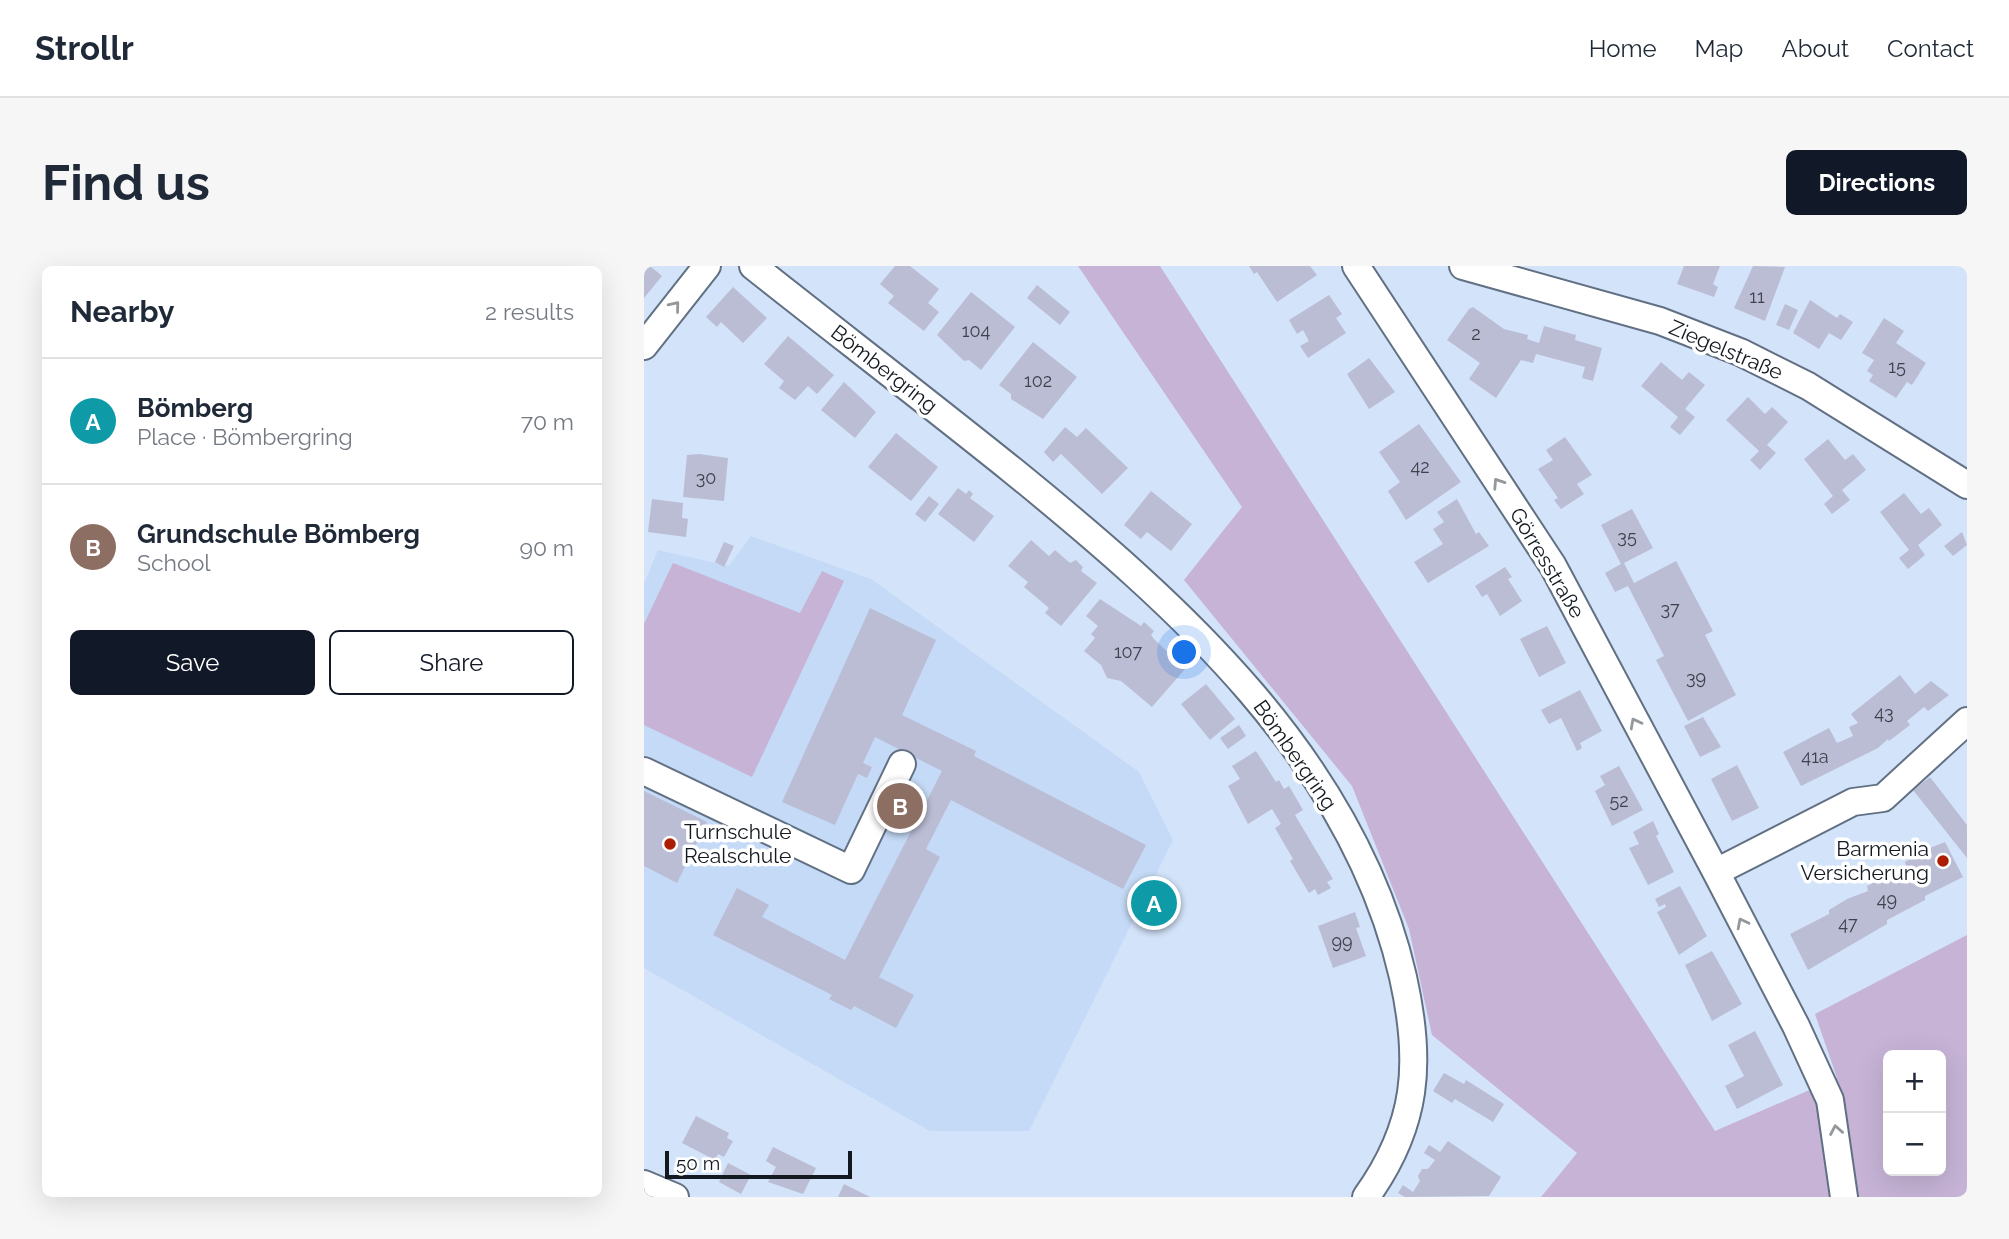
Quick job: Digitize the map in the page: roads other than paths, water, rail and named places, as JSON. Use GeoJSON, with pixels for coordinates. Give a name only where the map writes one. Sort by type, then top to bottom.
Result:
{"type":"FeatureCollection","features":[{"type":"Feature","properties":{"kind":"street"},"geometry":{"type":"LineString","coordinates":[[644,346],[707,266]]}},
{"type":"Feature","properties":{"kind":"street","name":"Bömbergring"},"geometry":{"type":"LineString","coordinates":[[753,266],[1113,552],[1207,642],[1282,729],[1340,818],[1376,889],[1397,954],[1412,1021],[1415,1073],[1401,1134],[1390,1165],[1366,1197]]}},
{"type":"Feature","properties":{"kind":"street","name":"Görresstraße"},"geometry":{"type":"LineString","coordinates":[[1356,266],[1553,566],[1716,872],[1796,1026],[1830,1100],[1844,1197]]}},
{"type":"Feature","properties":{"kind":"street","name":"Ziegelstraße"},"geometry":{"type":"LineString","coordinates":[[1463,266],[1660,321],[1740,352],[1808,386],[1967,485]]}},
{"type":"Feature","properties":{"kind":"street"},"geometry":{"type":"LineString","coordinates":[[1716,872],[1853,802],[1883,798],[1967,721]]}},
{"type":"Feature","properties":{"kind":"street"},"geometry":{"type":"LineString","coordinates":[[644,771],[851,870],[902,764]]}},
{"type":"Feature","properties":{"kind":"street"},"geometry":{"type":"LineString","coordinates":[[644,1184],[675,1197]]}},
{"type":"Feature","properties":{"kind":"place","name":"Grundschule Bömberg"},"geometry":{"type":"Point","coordinates":[900,806]}},
{"type":"Feature","properties":{"kind":"place","name":"Turnschule Realschule"},"geometry":{"type":"Point","coordinates":[670,844]}},
{"type":"Feature","properties":{"kind":"place","name":"Barmenia Versicherung"},"geometry":{"type":"Point","coordinates":[1943,861]}},
{"type":"Feature","properties":{"kind":"place","name":"Bömberg"},"geometry":{"type":"Point","coordinates":[1154,903]}}]}
